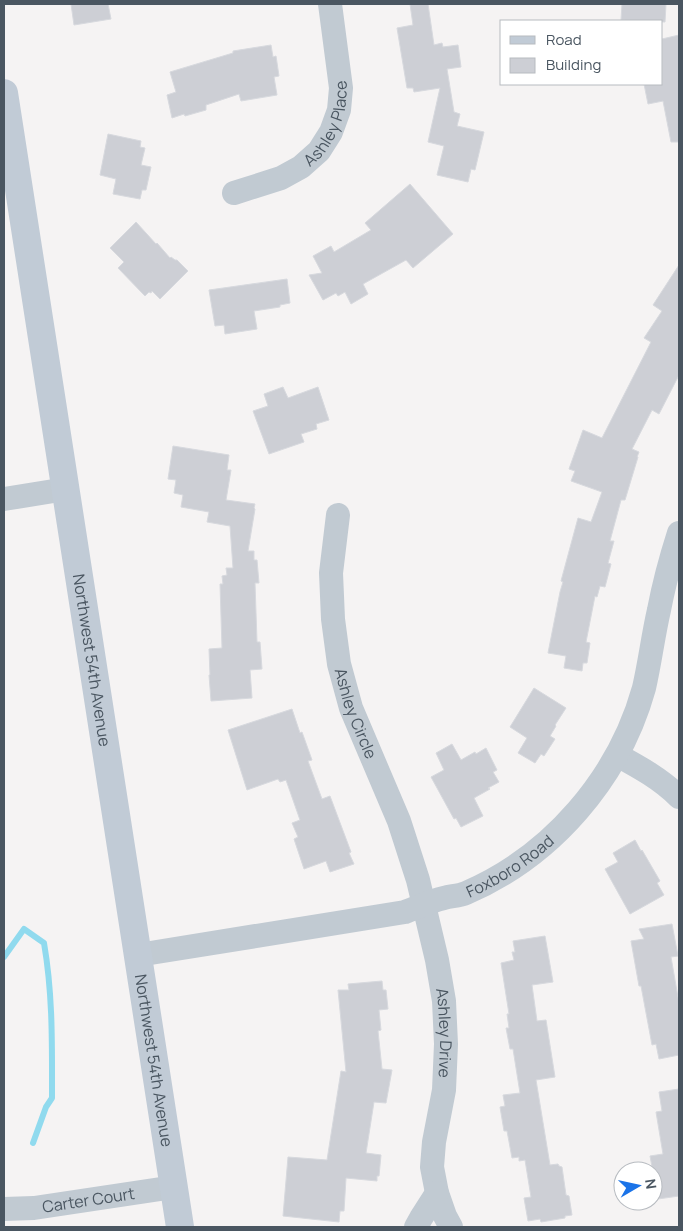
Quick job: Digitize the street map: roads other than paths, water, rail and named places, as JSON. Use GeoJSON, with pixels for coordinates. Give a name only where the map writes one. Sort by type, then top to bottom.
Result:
{"type":"FeatureCollection","features":[{"type":"Feature","properties":{"kind":"street","name":"Ashley Place"},"geometry":{"type":"LineString","coordinates":[[234,193],[282,178],[301,167],[319,151],[331,132],[339,110],[341,88],[330,4]]}},
{"type":"Feature","properties":{"kind":"street","name":"Northwest 54th Avenue"},"geometry":{"type":"LineString","coordinates":[[4,93],[180,1227]]}},
{"type":"Feature","properties":{"kind":"street"},"geometry":{"type":"LineString","coordinates":[[4,499],[66,489]]}},
{"type":"Feature","properties":{"kind":"street","name":"Ashley Circle"},"geometry":{"type":"LineString","coordinates":[[338,515],[331,573],[332,619],[339,664],[351,708],[399,821],[424,905]]}},
{"type":"Feature","properties":{"kind":"street","name":"Foxboro Road"},"geometry":{"type":"LineString","coordinates":[[138,955],[405,912],[443,898],[464,894],[504,874],[538,850],[570,820],[596,789],[617,755],[632,722],[644,688],[659,609],[679,533]]}},
{"type":"Feature","properties":{"kind":"street"},"geometry":{"type":"LineString","coordinates":[[617,755],[669,786],[679,797]]}},
{"type":"Feature","properties":{"kind":"street","name":"Ashley Drive"},"geometry":{"type":"LineString","coordinates":[[424,905],[437,960],[444,1001],[446,1044],[444,1090],[434,1142],[432,1167],[437,1193],[451,1227]]}},
{"type":"Feature","properties":{"kind":"street","name":"Carter Court"},"geometry":{"type":"LineString","coordinates":[[4,1209],[34,1208],[174,1187]]}},
{"type":"Feature","properties":{"kind":"street"},"geometry":{"type":"LineString","coordinates":[[416,1227],[437,1193]]}},
{"type":"Feature","properties":{"kind":"waterway"},"geometry":{"type":"LineString","coordinates":[[4,957],[24,929],[44,943],[50,1001],[52,1098],[46,1107],[33,1143]]}}]}
